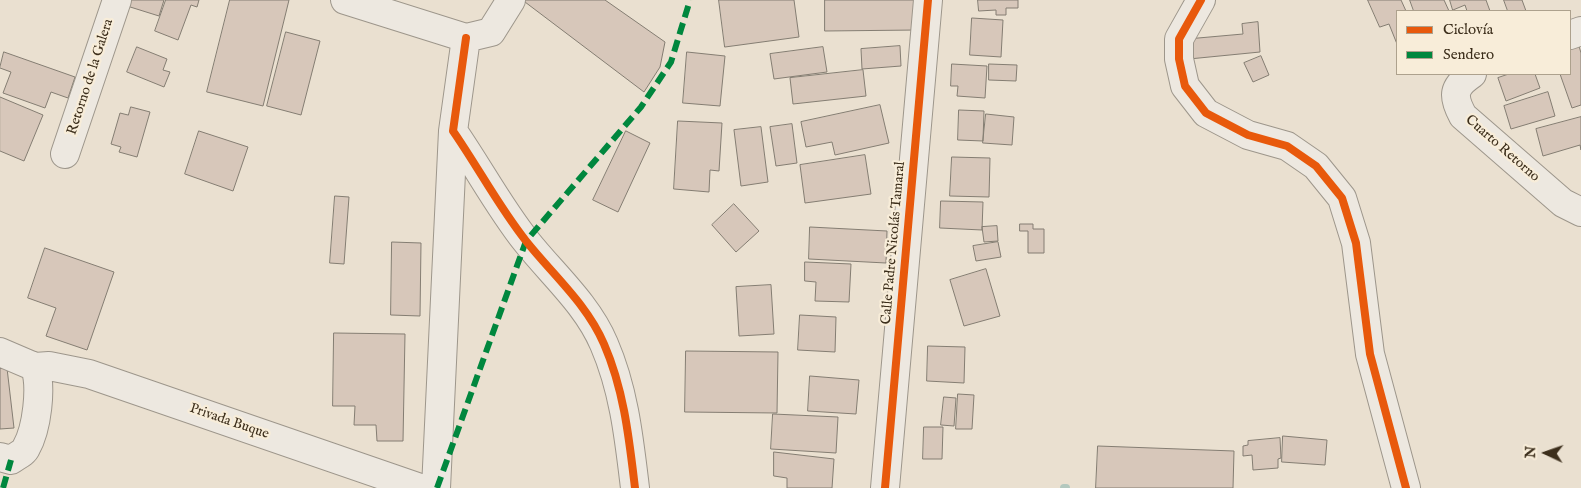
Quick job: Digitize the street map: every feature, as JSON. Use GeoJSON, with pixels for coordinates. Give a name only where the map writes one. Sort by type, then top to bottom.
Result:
{"type":"FeatureCollection","features":[{"type":"Feature","properties":{"kind":"street","name":"Retorno de la Galera"},"geometry":{"type":"LineString","coordinates":[[65,154],[116,0]]}},
{"type":"Feature","properties":{"kind":"street"},"geometry":{"type":"LineString","coordinates":[[345,0],[466,38],[492,32],[511,0]]}},
{"type":"Feature","properties":{"kind":"street","name":"Calle Padre Nicolás Tamaral"},"geometry":{"type":"LineString","coordinates":[[885,488],[928,0]]}},
{"type":"Feature","properties":{"kind":"street"},"geometry":{"type":"LineString","coordinates":[[1201,0],[1179,39],[1179,59],[1185,86],[1206,113],[1248,135],[1287,146],[1295,151],[1316,166],[1342,198],[1356,244],[1370,354],[1406,488]]}},
{"type":"Feature","properties":{"kind":"street"},"geometry":{"type":"LineString","coordinates":[[436,488],[453,130],[466,38]]}},
{"type":"Feature","properties":{"kind":"street","name":"Cuarto Retorno"},"geometry":{"type":"LineString","coordinates":[[1470,75],[1460,82],[1456,93],[1457,104],[1463,116],[1563,203],[1581,212]]}},
{"type":"Feature","properties":{"kind":"street"},"geometry":{"type":"LineString","coordinates":[[453,130],[526,241],[582,307],[603,342],[618,381],[627,423],[635,488]]}},
{"type":"Feature","properties":{"kind":"street"},"geometry":{"type":"LineString","coordinates":[[0,352],[35,367],[39,385],[33,425],[26,449],[11,460],[0,458]]}},
{"type":"Feature","properties":{"kind":"street","name":"Privada Buque"},"geometry":{"type":"LineString","coordinates":[[35,367],[49,366],[89,374],[420,488]]}},
{"type":"Feature","properties":{"kind":"building"},"geometry":{"type":"Polygon","coordinates":[[[129,0],[164,0],[159,16],[127,6],[129,0]]]}},
{"type":"Feature","properties":{"kind":"building"},"geometry":{"type":"Polygon","coordinates":[[[166,0],[199,0],[197,7],[191,5],[178,40],[155,31],[166,0]]]}},
{"type":"Feature","properties":{"kind":"building"},"geometry":{"type":"Polygon","coordinates":[[[230,0],[289,0],[263,106],[207,92],[230,0]]]}},
{"type":"Feature","properties":{"kind":"building"},"geometry":{"type":"Polygon","coordinates":[[[526,0],[605,0],[665,42],[660,67],[644,92],[525,2],[526,0]]]}},
{"type":"Feature","properties":{"kind":"building"},"geometry":{"type":"Polygon","coordinates":[[[719,0],[794,0],[799,37],[725,47],[719,0]]]}},
{"type":"Feature","properties":{"kind":"building"},"geometry":{"type":"Polygon","coordinates":[[[825,0],[917,0],[917,30],[825,31],[825,0]]]}},
{"type":"Feature","properties":{"kind":"building"},"geometry":{"type":"Polygon","coordinates":[[[978,0],[1018,0],[1018,8],[1006,8],[1006,15],[996,15],[996,10],[979,11],[978,0]]]}},
{"type":"Feature","properties":{"kind":"building"},"geometry":{"type":"Polygon","coordinates":[[[1368,0],[1401,0],[1406,10],[1396,10],[1396,42],[1389,24],[1380,27],[1368,0]]]}},
{"type":"Feature","properties":{"kind":"building"},"geometry":{"type":"Polygon","coordinates":[[[1410,0],[1444,0],[1449,10],[1414,10],[1410,0]]]}},
{"type":"Feature","properties":{"kind":"building"},"geometry":{"type":"Polygon","coordinates":[[[1450,0],[1486,0],[1490,10],[1467,10],[1465,5],[1453,10],[1450,0]]]}},
{"type":"Feature","properties":{"kind":"building"},"geometry":{"type":"Polygon","coordinates":[[[1504,0],[1522,0],[1526,10],[1508,10],[1504,0]]]}},
{"type":"Feature","properties":{"kind":"building"},"geometry":{"type":"Polygon","coordinates":[[[972,18],[1003,20],[1001,57],[970,55],[972,18]]]}},
{"type":"Feature","properties":{"kind":"building"},"geometry":{"type":"Polygon","coordinates":[[[1258,22],[1260,52],[1189,59],[1187,39],[1243,34],[1242,24],[1258,22]]]}},
{"type":"Feature","properties":{"kind":"building"},"geometry":{"type":"Polygon","coordinates":[[[286,32],[320,41],[301,115],[267,106],[286,32]]]}},
{"type":"Feature","properties":{"kind":"building"},"geometry":{"type":"Polygon","coordinates":[[[900,46],[901,66],[862,69],[861,49],[900,46]]]}},
{"type":"Feature","properties":{"kind":"building"},"geometry":{"type":"Polygon","coordinates":[[[1579,46],[1581,53],[1581,105],[1572,108],[1560,75],[1571,75],[1571,49],[1579,46]]]}},
{"type":"Feature","properties":{"kind":"building"},"geometry":{"type":"Polygon","coordinates":[[[137,47],[167,59],[163,70],[170,72],[164,87],[127,72],[137,47]]]}},
{"type":"Feature","properties":{"kind":"building"},"geometry":{"type":"Polygon","coordinates":[[[823,47],[827,72],[774,79],[770,54],[823,47]]]}},
{"type":"Feature","properties":{"kind":"building"},"geometry":{"type":"Polygon","coordinates":[[[4,52],[75,77],[68,98],[51,92],[45,108],[3,93],[11,72],[0,68],[4,52]]]}},
{"type":"Feature","properties":{"kind":"building"},"geometry":{"type":"Polygon","coordinates":[[[687,52],[725,56],[720,106],[683,103],[687,52]]]}},
{"type":"Feature","properties":{"kind":"building"},"geometry":{"type":"Polygon","coordinates":[[[1261,56],[1269,75],[1253,82],[1244,63],[1261,56]]]}},
{"type":"Feature","properties":{"kind":"building"},"geometry":{"type":"Polygon","coordinates":[[[952,64],[987,66],[985,98],[957,96],[958,86],[951,86],[952,64]]]}},
{"type":"Feature","properties":{"kind":"building"},"geometry":{"type":"Polygon","coordinates":[[[989,64],[1017,65],[1016,81],[989,80],[989,64]]]}},
{"type":"Feature","properties":{"kind":"building"},"geometry":{"type":"Polygon","coordinates":[[[863,70],[866,96],[793,104],[790,78],[863,70]]]}},
{"type":"Feature","properties":{"kind":"building"},"geometry":{"type":"Polygon","coordinates":[[[1506,75],[1535,75],[1540,88],[1506,101],[1498,78],[1506,75]]]}},
{"type":"Feature","properties":{"kind":"building"},"geometry":{"type":"Polygon","coordinates":[[[1548,92],[1555,116],[1511,129],[1504,106],[1548,92]]]}},
{"type":"Feature","properties":{"kind":"building"},"geometry":{"type":"Polygon","coordinates":[[[0,97],[43,115],[24,161],[0,151],[0,97]]]}},
{"type":"Feature","properties":{"kind":"building"},"geometry":{"type":"Polygon","coordinates":[[[880,105],[889,143],[835,155],[832,142],[806,147],[801,122],[880,105]]]}},
{"type":"Feature","properties":{"kind":"building"},"geometry":{"type":"Polygon","coordinates":[[[131,107],[150,112],[137,157],[119,152],[121,147],[111,144],[120,113],[128,115],[131,107]]]}},
{"type":"Feature","properties":{"kind":"building"},"geometry":{"type":"Polygon","coordinates":[[[959,110],[984,111],[983,141],[958,140],[959,110]]]}},
{"type":"Feature","properties":{"kind":"building"},"geometry":{"type":"Polygon","coordinates":[[[986,114],[1014,117],[1012,145],[983,143],[986,114]]]}},
{"type":"Feature","properties":{"kind":"building"},"geometry":{"type":"Polygon","coordinates":[[[1581,117],[1581,150],[1580,145],[1543,156],[1536,129],[1581,117]]]}},
{"type":"Feature","properties":{"kind":"building"},"geometry":{"type":"Polygon","coordinates":[[[678,121],[722,123],[719,171],[710,170],[709,192],[674,189],[678,121]]]}},
{"type":"Feature","properties":{"kind":"building"},"geometry":{"type":"Polygon","coordinates":[[[792,124],[797,163],[776,166],[770,127],[792,124]]]}},
{"type":"Feature","properties":{"kind":"building"},"geometry":{"type":"Polygon","coordinates":[[[761,127],[768,182],[741,186],[734,130],[761,127]]]}},
{"type":"Feature","properties":{"kind":"building"},"geometry":{"type":"Polygon","coordinates":[[[199,131],[248,147],[233,191],[185,174],[199,131]]]}},
{"type":"Feature","properties":{"kind":"building"},"geometry":{"type":"Polygon","coordinates":[[[626,131],[650,143],[618,212],[593,200],[626,131]]]}},
{"type":"Feature","properties":{"kind":"building"},"geometry":{"type":"Polygon","coordinates":[[[865,155],[871,194],[805,203],[800,165],[865,155]]]}},
{"type":"Feature","properties":{"kind":"building"},"geometry":{"type":"Polygon","coordinates":[[[952,157],[990,158],[989,197],[950,196],[952,157]]]}},
{"type":"Feature","properties":{"kind":"building"},"geometry":{"type":"Polygon","coordinates":[[[335,196],[349,197],[344,264],[330,263],[335,196]]]}},
{"type":"Feature","properties":{"kind":"building"},"geometry":{"type":"Polygon","coordinates":[[[941,201],[983,202],[982,230],[940,228],[941,201]]]}},
{"type":"Feature","properties":{"kind":"building"},"geometry":{"type":"Polygon","coordinates":[[[734,204],[759,231],[736,252],[712,225],[734,204]]]}},
{"type":"Feature","properties":{"kind":"building"},"geometry":{"type":"Polygon","coordinates":[[[1020,224],[1033,224],[1033,229],[1044,229],[1044,253],[1028,253],[1028,231],[1020,231],[1020,224]]]}},
{"type":"Feature","properties":{"kind":"building"},"geometry":{"type":"Polygon","coordinates":[[[997,226],[998,241],[984,242],[982,227],[997,226]]]}},
{"type":"Feature","properties":{"kind":"building"},"geometry":{"type":"Polygon","coordinates":[[[810,227],[887,231],[886,263],[809,259],[810,227]]]}},
{"type":"Feature","properties":{"kind":"building"},"geometry":{"type":"Polygon","coordinates":[[[392,242],[421,243],[420,316],[391,315],[392,242]]]}},
{"type":"Feature","properties":{"kind":"building"},"geometry":{"type":"Polygon","coordinates":[[[998,242],[1001,257],[976,261],[973,246],[998,242]]]}},
{"type":"Feature","properties":{"kind":"building"},"geometry":{"type":"Polygon","coordinates":[[[45,248],[114,272],[87,350],[46,336],[56,308],[28,298],[45,248]]]}},
{"type":"Feature","properties":{"kind":"building"},"geometry":{"type":"Polygon","coordinates":[[[805,262],[851,264],[849,302],[815,301],[816,282],[805,281],[805,262]]]}},
{"type":"Feature","properties":{"kind":"building"},"geometry":{"type":"Polygon","coordinates":[[[986,269],[1000,316],[964,326],[950,280],[986,269]]]}},
{"type":"Feature","properties":{"kind":"building"},"geometry":{"type":"Polygon","coordinates":[[[771,285],[774,334],[739,336],[736,287],[771,285]]]}},
{"type":"Feature","properties":{"kind":"building"},"geometry":{"type":"Polygon","coordinates":[[[800,315],[836,317],[835,352],[798,350],[800,315]]]}},
{"type":"Feature","properties":{"kind":"building"},"geometry":{"type":"Polygon","coordinates":[[[334,333],[405,334],[403,441],[377,441],[376,425],[354,425],[355,406],[333,406],[334,333]]]}},
{"type":"Feature","properties":{"kind":"building"},"geometry":{"type":"Polygon","coordinates":[[[928,346],[965,347],[964,383],[927,381],[928,346]]]}},
{"type":"Feature","properties":{"kind":"building"},"geometry":{"type":"Polygon","coordinates":[[[686,351],[778,352],[777,413],[685,412],[686,351]]]}},
{"type":"Feature","properties":{"kind":"building"},"geometry":{"type":"Polygon","coordinates":[[[7,368],[14,428],[0,429],[0,369],[7,368]]]}},
{"type":"Feature","properties":{"kind":"building"},"geometry":{"type":"Polygon","coordinates":[[[810,376],[859,380],[856,414],[808,411],[810,376]]]}},
{"type":"Feature","properties":{"kind":"building"},"geometry":{"type":"Polygon","coordinates":[[[958,394],[974,395],[972,429],[956,429],[958,394]]]}},
{"type":"Feature","properties":{"kind":"building"},"geometry":{"type":"Polygon","coordinates":[[[944,397],[956,398],[954,426],[941,425],[944,397]]]}},
{"type":"Feature","properties":{"kind":"building"},"geometry":{"type":"Polygon","coordinates":[[[773,414],[838,417],[836,453],[771,449],[773,414]]]}},
{"type":"Feature","properties":{"kind":"building"},"geometry":{"type":"Polygon","coordinates":[[[924,427],[943,427],[942,459],[923,459],[924,427]]]}},
{"type":"Feature","properties":{"kind":"building"},"geometry":{"type":"Polygon","coordinates":[[[1283,436],[1327,440],[1325,465],[1282,462],[1283,436]]]}},
{"type":"Feature","properties":{"kind":"building"},"geometry":{"type":"Polygon","coordinates":[[[1280,438],[1281,458],[1278,459],[1278,468],[1253,470],[1252,455],[1243,456],[1243,446],[1248,445],[1248,441],[1280,438]]]}},
{"type":"Feature","properties":{"kind":"building"},"geometry":{"type":"Polygon","coordinates":[[[1098,446],[1234,451],[1233,488],[1096,488],[1098,446]]]}},
{"type":"Feature","properties":{"kind":"building"},"geometry":{"type":"Polygon","coordinates":[[[774,452],[834,459],[832,488],[787,488],[787,478],[774,476],[774,452]]]}},
{"type":"Feature","properties":{"kind":"marked path"},"geometry":{"type":"LineString","coordinates":[[437,488],[526,241],[641,107],[671,62],[690,0]]}},
{"type":"Feature","properties":{"kind":"marked path"},"geometry":{"type":"LineString","coordinates":[[3,488],[11,460]]}},
{"type":"Feature","properties":{"kind":"cycle path"},"geometry":{"type":"LineString","coordinates":[[885,488],[928,0]]}},
{"type":"Feature","properties":{"kind":"cycle path"},"geometry":{"type":"LineString","coordinates":[[1201,0],[1179,39],[1179,59],[1185,86],[1206,113],[1248,135],[1287,146],[1316,166],[1342,198],[1356,243],[1370,354],[1406,488]]}},
{"type":"Feature","properties":{"kind":"cycle path"},"geometry":{"type":"LineString","coordinates":[[466,38],[453,131],[516,228],[536,254],[569,290],[597,329],[611,361],[621,397],[635,488]]}}]}
